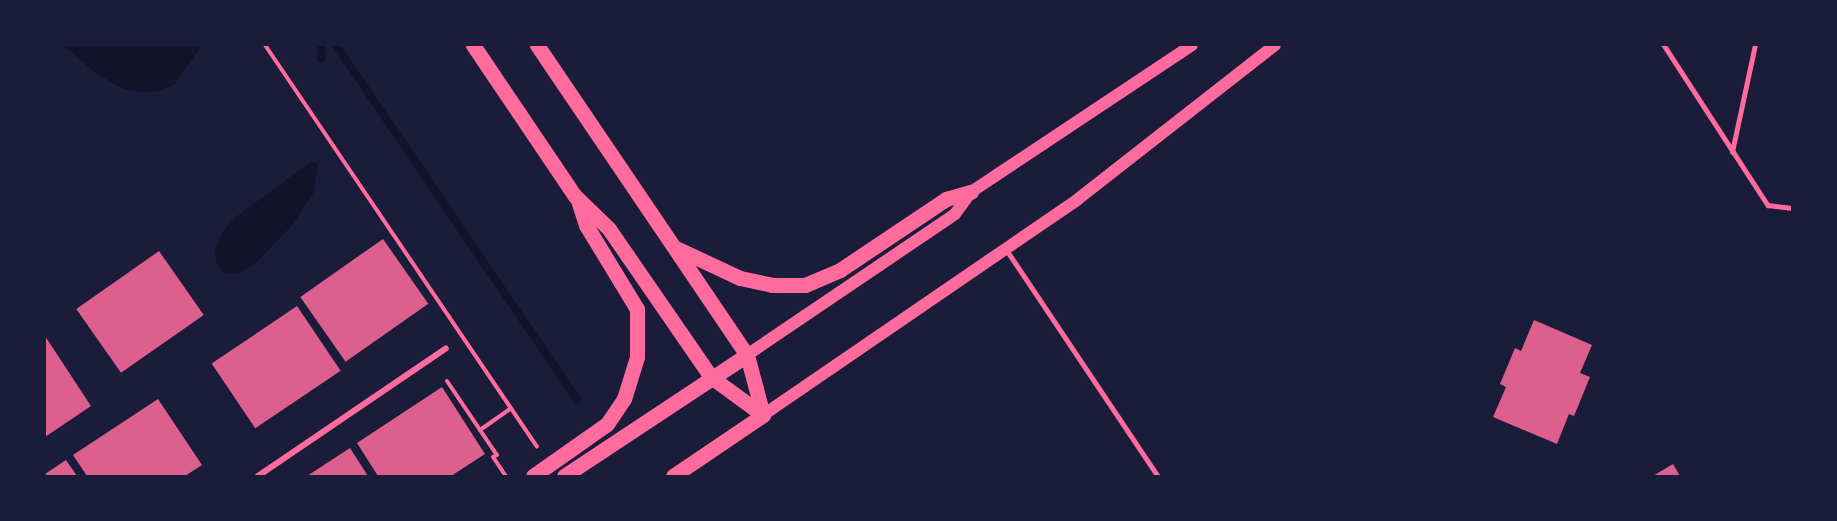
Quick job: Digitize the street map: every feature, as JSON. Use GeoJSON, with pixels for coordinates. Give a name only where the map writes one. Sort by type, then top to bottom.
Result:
{"type":"FeatureCollection","features":[{"type":"Feature","properties":{"kind":"main road"},"geometry":{"type":"LineString","coordinates":[[473,45],[575,196],[609,229],[711,377],[763,416]]}},
{"type":"Feature","properties":{"kind":"main road"},"geometry":{"type":"LineString","coordinates":[[537,45],[747,355],[763,416]]}},
{"type":"Feature","properties":{"kind":"main road"},"geometry":{"type":"LineString","coordinates":[[564,476],[955,214],[972,192],[1191,45]]}},
{"type":"Feature","properties":{"kind":"main road"},"geometry":{"type":"LineString","coordinates":[[673,476],[1078,199],[1275,45]]}},
{"type":"Feature","properties":{"kind":"main road"},"geometry":{"type":"LineString","coordinates":[[676,249],[740,278],[772,285],[805,285],[840,270],[946,199],[972,192]]}},
{"type":"Feature","properties":{"kind":"main road"},"geometry":{"type":"LineString","coordinates":[[533,476],[608,424],[624,399],[637,357],[637,309],[586,225],[575,196]]}},
{"type":"Feature","properties":{"kind":"street"},"geometry":{"type":"LineString","coordinates":[[258,476],[446,348]]}},
{"type":"Feature","properties":{"kind":"lane"},"geometry":{"type":"LineString","coordinates":[[1664,45],[1768,205],[1792,208]]}},
{"type":"Feature","properties":{"kind":"lane"},"geometry":{"type":"LineString","coordinates":[[1732,152],[1755,45]]}},
{"type":"Feature","properties":{"kind":"lane"},"geometry":{"type":"LineString","coordinates":[[1006,249],[1158,476]]}},
{"type":"Feature","properties":{"kind":"path"},"geometry":{"type":"LineString","coordinates":[[265,45],[537,448]]}},
{"type":"Feature","properties":{"kind":"path"},"geometry":{"type":"LineString","coordinates":[[447,381],[480,430],[506,476]]}},
{"type":"Feature","properties":{"kind":"path"},"geometry":{"type":"LineString","coordinates":[[480,430],[511,408]]}},
{"type":"Feature","properties":{"kind":"shaded area"},"geometry":{"type":"Polygon","coordinates":[[[63,45],[202,45],[175,84],[160,91],[140,92],[121,88],[93,71],[63,45]]]}},
{"type":"Feature","properties":{"kind":"shaded area"},"geometry":{"type":"Polygon","coordinates":[[[312,161],[318,165],[313,194],[293,224],[256,263],[238,274],[224,274],[216,262],[215,250],[223,231],[236,217],[312,161]]]}},
{"type":"Feature","properties":{"kind":"building"},"geometry":{"type":"Polygon","coordinates":[[[383,239],[428,304],[346,362],[300,297],[383,239]]]}},
{"type":"Feature","properties":{"kind":"building"},"geometry":{"type":"Polygon","coordinates":[[[159,251],[204,315],[121,373],[76,309],[159,251]]]}},
{"type":"Feature","properties":{"kind":"building"},"geometry":{"type":"Polygon","coordinates":[[[297,306],[341,371],[255,428],[212,364],[297,306]]]}},
{"type":"Feature","properties":{"kind":"building"},"geometry":{"type":"Polygon","coordinates":[[[1534,320],[1592,345],[1580,373],[1590,377],[1574,416],[1569,414],[1557,444],[1493,417],[1506,387],[1500,384],[1515,348],[1521,351],[1534,320]]]}},
{"type":"Feature","properties":{"kind":"building"},"geometry":{"type":"Polygon","coordinates":[[[45,336],[91,406],[45,437],[45,336]]]}},
{"type":"Feature","properties":{"kind":"building"},"geometry":{"type":"Polygon","coordinates":[[[442,387],[485,454],[451,476],[378,476],[357,443],[442,387]]]}},
{"type":"Feature","properties":{"kind":"building"},"geometry":{"type":"Polygon","coordinates":[[[158,399],[202,465],[185,476],[87,476],[73,455],[158,399]]]}},
{"type":"Feature","properties":{"kind":"building"},"geometry":{"type":"Polygon","coordinates":[[[350,448],[368,476],[307,476],[350,448]]]}},
{"type":"Feature","properties":{"kind":"building"},"geometry":{"type":"Polygon","coordinates":[[[66,460],[77,476],[45,476],[45,474],[66,460]]]}},
{"type":"Feature","properties":{"kind":"building"},"geometry":{"type":"Polygon","coordinates":[[[1673,464],[1680,476],[1653,476],[1673,464]]]}},
{"type":"Feature","properties":{"kind":"waterway"},"geometry":{"type":"LineString","coordinates":[[321,59],[322,45]]}},
{"type":"Feature","properties":{"kind":"waterway"},"geometry":{"type":"LineString","coordinates":[[336,45],[577,400]]}}]}
